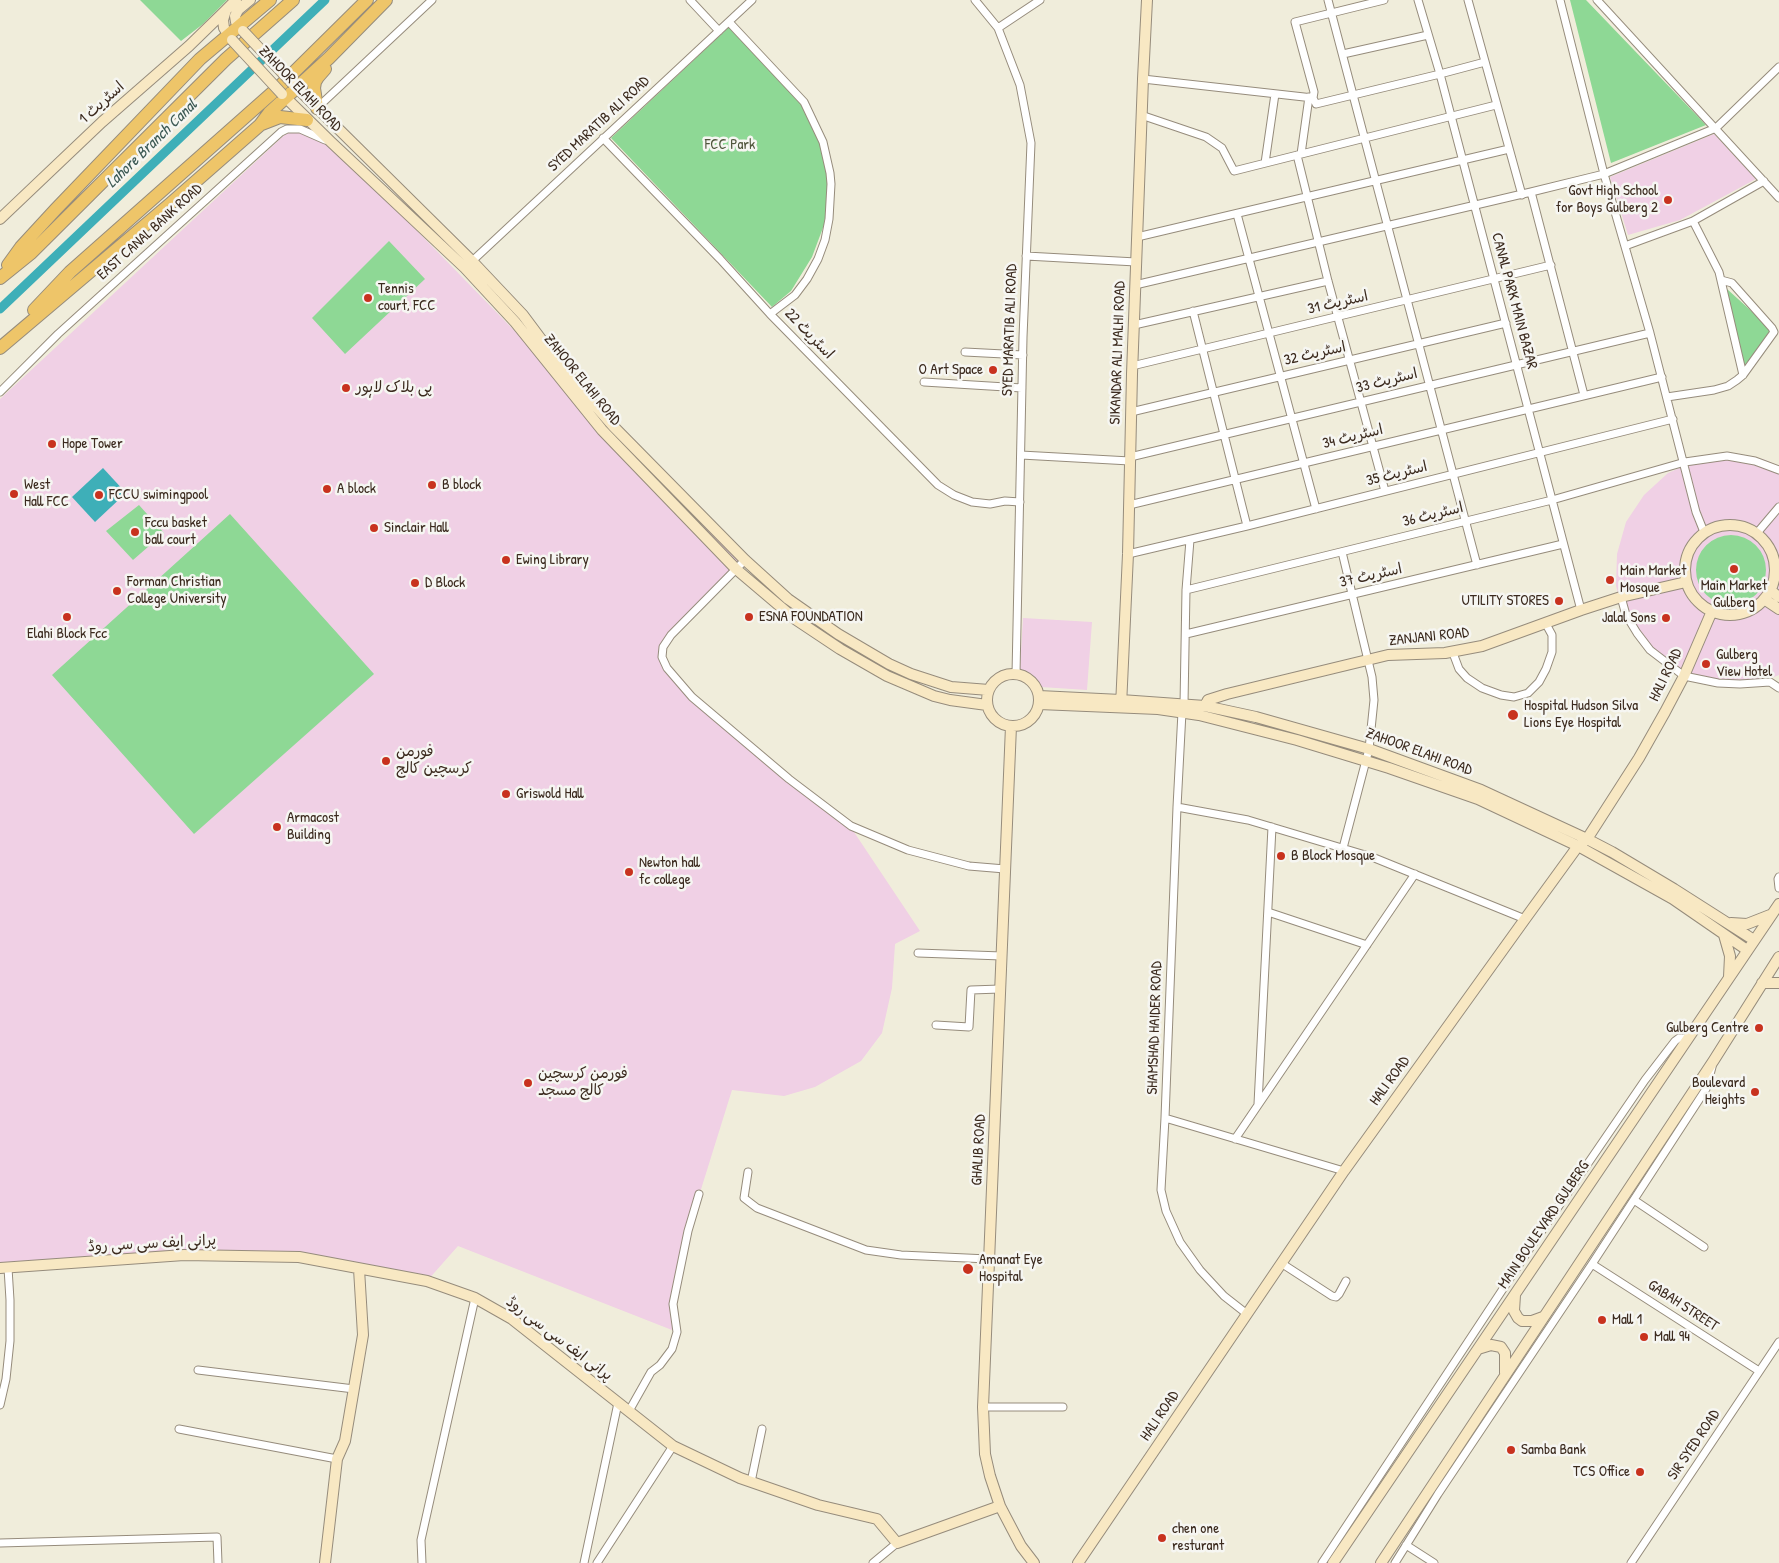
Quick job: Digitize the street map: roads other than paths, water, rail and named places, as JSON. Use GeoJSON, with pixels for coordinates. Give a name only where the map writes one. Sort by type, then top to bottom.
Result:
{"type":"FeatureCollection","features":[{"type":"Feature","properties":{"kind":"highway"},"geometry":{"type":"LineString","coordinates":[[0,276],[21,247],[56,209],[200,59],[241,29],[270,0]]}},
{"type":"Feature","properties":{"kind":"highway"},"geometry":{"type":"LineString","coordinates":[[0,276],[31,253],[226,59],[293,0]]}},
{"type":"Feature","properties":{"kind":"highway"},"geometry":{"type":"LineString","coordinates":[[0,346],[70,272],[280,86],[367,0]]}},
{"type":"Feature","properties":{"kind":"highway"},"geometry":{"type":"LineString","coordinates":[[0,346],[170,204],[260,125],[284,96],[329,58],[386,0]]}},
{"type":"Feature","properties":{"kind":"highway"},"geometry":{"type":"LineString","coordinates":[[317,108],[315,82],[327,68],[329,58]]}},
{"type":"Feature","properties":{"kind":"highway"},"geometry":{"type":"LineString","coordinates":[[260,125],[280,117],[307,120]]}},
{"type":"Feature","properties":{"kind":"main road"},"geometry":{"type":"LineString","coordinates":[[230,37],[224,28],[223,20],[226,10],[236,0]]}},
{"type":"Feature","properties":{"kind":"main road"},"geometry":{"type":"LineString","coordinates":[[241,29],[234,19],[235,14],[250,0]]}},
{"type":"Feature","properties":{"kind":"main road","name":"SIKANDAR ALI MALHI ROAD"},"geometry":{"type":"LineString","coordinates":[[1121,704],[1147,0]]}},
{"type":"Feature","properties":{"kind":"main road","name":"اسٹریٹ 1"},"geometry":{"type":"LineString","coordinates":[[0,219],[102,122],[226,10]]}},
{"type":"Feature","properties":{"kind":"main road"},"geometry":{"type":"LineString","coordinates":[[206,29],[230,37]]}},
{"type":"Feature","properties":{"kind":"main road","name":"ZAHOOR ELAHI ROAD"},"geometry":{"type":"LineString","coordinates":[[241,29],[469,265],[602,430],[736,569],[795,619],[840,649],[887,676],[934,696],[987,705]]}},
{"type":"Feature","properties":{"kind":"main road","name":"ZAHOOR ELAHI ROAD"},"geometry":{"type":"LineString","coordinates":[[230,37],[284,96],[330,142],[523,315],[564,370],[612,426],[746,560],[788,599],[838,634],[889,664],[928,681],[951,687],[989,690]]}},
{"type":"Feature","properties":{"kind":"main road"},"geometry":{"type":"LineString","coordinates":[[1731,524],[1757,533],[1764,541],[1774,559],[1775,570],[1767,594],[1756,606],[1746,612],[1723,614],[1705,607],[1693,596],[1686,582],[1685,563],[1687,554],[1697,538],[1704,532],[1717,526],[1731,524]]}},
{"type":"Feature","properties":{"kind":"main road","name":"ZANJANI ROAD"},"geometry":{"type":"LineString","coordinates":[[1205,706],[1208,700],[1215,698],[1368,660],[1400,654],[1453,652],[1482,646],[1581,610],[1686,582]]}},
{"type":"Feature","properties":{"kind":"main road"},"geometry":{"type":"LineString","coordinates":[[1767,594],[1779,597]]}},
{"type":"Feature","properties":{"kind":"main road"},"geometry":{"type":"LineString","coordinates":[[1767,594],[1779,609]]}},
{"type":"Feature","properties":{"kind":"main road","name":"HALI ROAD"},"geometry":{"type":"LineString","coordinates":[[1078,1563],[1344,1171],[1578,846],[1587,839],[1639,758],[1684,676],[1712,611]]}},
{"type":"Feature","properties":{"kind":"main road"},"geometry":{"type":"LineString","coordinates":[[1007,674],[1024,676],[1036,688],[1039,700],[1032,718],[1019,726],[1002,724],[990,713],[987,705],[989,690],[993,683],[1007,674]]}},
{"type":"Feature","properties":{"kind":"main road","name":"ZAHOOR ELAHI ROAD"},"geometry":{"type":"LineString","coordinates":[[1039,700],[1183,708],[1205,706],[1369,749],[1481,790],[1587,839],[1728,922],[1754,940]]}},
{"type":"Feature","properties":{"kind":"main road","name":"ZAHOOR ELAHI ROAD"},"geometry":{"type":"LineString","coordinates":[[1183,708],[1365,760],[1478,799],[1578,846],[1673,899],[1747,950]]}},
{"type":"Feature","properties":{"kind":"main road","name":"GHALIB ROAD"},"geometry":{"type":"LineString","coordinates":[[1011,726],[983,1407],[985,1454],[990,1476],[1000,1506],[1021,1546],[1034,1563]]}},
{"type":"Feature","properties":{"kind":"main road","name":"MAIN BOULEVARD GULBERG"},"geometry":{"type":"LineString","coordinates":[[1333,1563],[1779,904]]}},
{"type":"Feature","properties":{"kind":"main road"},"geometry":{"type":"LineString","coordinates":[[1728,922],[1738,925],[1754,923],[1772,914]]}},
{"type":"Feature","properties":{"kind":"main road"},"geometry":{"type":"LineString","coordinates":[[1724,935],[1730,956],[1728,978]]}},
{"type":"Feature","properties":{"kind":"main road"},"geometry":{"type":"LineString","coordinates":[[1381,1563],[1714,1060],[1779,957]]}},
{"type":"Feature","properties":{"kind":"main road"},"geometry":{"type":"LineString","coordinates":[[1762,983],[1779,983]]}},
{"type":"Feature","properties":{"kind":"main road","name":"پرانی ایف سی سی روڈ"},"geometry":{"type":"LineString","coordinates":[[4,1268],[184,1255],[299,1257],[427,1281],[475,1298],[512,1319],[673,1446],[751,1482],[818,1505],[877,1519],[897,1543]]}},
{"type":"Feature","properties":{"kind":"main road"},"geometry":{"type":"LineString","coordinates":[[325,1563],[337,1459],[345,1441],[363,1335],[359,1269]]}},
{"type":"Feature","properties":{"kind":"main road"},"geometry":{"type":"LineString","coordinates":[[1515,1294],[1514,1311],[1518,1318],[1522,1321],[1532,1322],[1544,1316]]}},
{"type":"Feature","properties":{"kind":"main road"},"geometry":{"type":"LineString","coordinates":[[1478,1349],[1491,1345],[1501,1346],[1505,1353],[1504,1376]]}},
{"type":"Feature","properties":{"kind":"main road"},"geometry":{"type":"LineString","coordinates":[[897,1543],[1000,1506]]}},
{"type":"Feature","properties":{"kind":"street"},"geometry":{"type":"LineString","coordinates":[[317,108],[432,0]]}},
{"type":"Feature","properties":{"kind":"street"},"geometry":{"type":"LineString","coordinates":[[690,0],[719,31]]}},
{"type":"Feature","properties":{"kind":"street","name":"SYED MARATIB ALI ROAD"},"geometry":{"type":"LineString","coordinates":[[469,265],[752,0]]}},
{"type":"Feature","properties":{"kind":"street","name":"SYED MARATIB ALI ROAD"},"geometry":{"type":"LineString","coordinates":[[975,0],[998,28],[1020,85],[1031,144],[1022,388],[1016,674]]}},
{"type":"Feature","properties":{"kind":"street"},"geometry":{"type":"LineString","coordinates":[[998,28],[1040,0]]}},
{"type":"Feature","properties":{"kind":"street"},"geometry":{"type":"LineString","coordinates":[[1328,0],[1477,565]]}},
{"type":"Feature","properties":{"kind":"street"},"geometry":{"type":"LineString","coordinates":[[1384,0],[1295,22],[1314,92],[1311,98],[1299,155],[1318,242],[1385,492]]}},
{"type":"Feature","properties":{"kind":"street","name":"CANAL PARK MAIN BAZAR"},"geometry":{"type":"LineString","coordinates":[[1418,0],[1440,74],[1495,279],[1581,610]]}},
{"type":"Feature","properties":{"kind":"street"},"geometry":{"type":"LineString","coordinates":[[1468,0],[1522,195]]}},
{"type":"Feature","properties":{"kind":"street"},"geometry":{"type":"LineString","coordinates":[[1560,0],[1604,174],[1668,397],[1696,512],[1704,532]]}},
{"type":"Feature","properties":{"kind":"street"},"geometry":{"type":"LineString","coordinates":[[1597,0],[1779,198]]}},
{"type":"Feature","properties":{"kind":"street"},"geometry":{"type":"LineString","coordinates":[[729,22],[804,102],[823,142],[830,173],[829,219],[825,240],[818,258],[807,279],[795,294],[770,314]]}},
{"type":"Feature","properties":{"kind":"street"},"geometry":{"type":"LineString","coordinates":[[1342,54],[1428,35]]}},
{"type":"Feature","properties":{"kind":"street"},"geometry":{"type":"LineString","coordinates":[[1143,79],[1311,98],[1316,104],[1485,62]]}},
{"type":"Feature","properties":{"kind":"street"},"geometry":{"type":"LineString","coordinates":[[1135,285],[1522,195],[1604,174],[1716,128],[1779,67]]}},
{"type":"Feature","properties":{"kind":"street"},"geometry":{"type":"LineString","coordinates":[[1265,163],[1275,94]]}},
{"type":"Feature","properties":{"kind":"street"},"geometry":{"type":"LineString","coordinates":[[1142,115],[1206,137],[1222,148],[1234,171],[1496,105]]}},
{"type":"Feature","properties":{"kind":"street","name":"EAST CANAL BANK ROAD"},"geometry":{"type":"LineString","coordinates":[[0,392],[58,334],[281,132],[287,129],[300,129],[330,142]]}},
{"type":"Feature","properties":{"kind":"street","name":"اسٹریٹ 22"},"geometry":{"type":"LineString","coordinates":[[603,138],[720,259],[770,314],[938,485],[954,495],[972,502],[990,504],[1020,502]]}},
{"type":"Feature","properties":{"kind":"street"},"geometry":{"type":"LineString","coordinates":[[1137,237],[1509,150]]}},
{"type":"Feature","properties":{"kind":"street"},"geometry":{"type":"LineString","coordinates":[[1625,246],[1693,222],[1764,181]]}},
{"type":"Feature","properties":{"kind":"street"},"geometry":{"type":"LineString","coordinates":[[1532,192],[1584,395]]}},
{"type":"Feature","properties":{"kind":"street"},"geometry":{"type":"LineString","coordinates":[[1237,214],[1316,509]]}},
{"type":"Feature","properties":{"kind":"street"},"geometry":{"type":"LineString","coordinates":[[1693,222],[1717,267],[1743,375]]}},
{"type":"Feature","properties":{"kind":"street"},"geometry":{"type":"LineString","coordinates":[[1026,256],[1136,262]]}},
{"type":"Feature","properties":{"kind":"street","name":"اسٹریٹ 31"},"geometry":{"type":"LineString","coordinates":[[1132,366],[1551,265]]}},
{"type":"Feature","properties":{"kind":"street"},"geometry":{"type":"LineString","coordinates":[[1668,397],[1728,386],[1743,375],[1774,332],[1732,283],[1721,280]]}},
{"type":"Feature","properties":{"kind":"street"},"geometry":{"type":"LineString","coordinates":[[1134,325],[1328,281]]}},
{"type":"Feature","properties":{"kind":"street"},"geometry":{"type":"LineString","coordinates":[[1193,311],[1247,526]]}},
{"type":"Feature","properties":{"kind":"street","name":"اسٹریٹ 32"},"geometry":{"type":"LineString","coordinates":[[1131,412],[1506,323]]}},
{"type":"Feature","properties":{"kind":"street","name":"اسٹریٹ 33"},"geometry":{"type":"LineString","coordinates":[[1021,455],[1130,459],[1430,384],[1650,333]]}},
{"type":"Feature","properties":{"kind":"street"},"geometry":{"type":"LineString","coordinates":[[965,352],[1023,356]]}},
{"type":"Feature","properties":{"kind":"street","name":"اسٹریٹ 34"},"geometry":{"type":"LineString","coordinates":[[1129,505],[1584,395],[1662,378]]}},
{"type":"Feature","properties":{"kind":"street"},"geometry":{"type":"LineString","coordinates":[[924,382],[1022,388]]}},
{"type":"Feature","properties":{"kind":"street","name":"اسٹریٹ 35"},"geometry":{"type":"LineString","coordinates":[[1128,554],[1385,492],[1673,419]]}},
{"type":"Feature","properties":{"kind":"street","name":"اسٹریٹ 36"},"geometry":{"type":"LineString","coordinates":[[1186,590],[1552,500],[1685,462],[1727,456],[1755,461],[1779,470]]}},
{"type":"Feature","properties":{"kind":"street"},"geometry":{"type":"LineString","coordinates":[[1757,533],[1779,507]]}},
{"type":"Feature","properties":{"kind":"street","name":"SHAMSHAD HAIDER ROAD"},"geometry":{"type":"LineString","coordinates":[[1190,540],[1186,590],[1183,708],[1176,807],[1166,1118],[1161,1190],[1166,1211],[1180,1242],[1200,1270],[1224,1296],[1247,1314]]}},
{"type":"Feature","properties":{"kind":"street","name":"اسٹریٹ 37"},"geometry":{"type":"LineString","coordinates":[[1186,634],[1563,544]]}},
{"type":"Feature","properties":{"kind":"street"},"geometry":{"type":"LineString","coordinates":[[1342,552],[1372,677],[1374,700],[1369,749],[1343,848]]}},
{"type":"Feature","properties":{"kind":"street"},"geometry":{"type":"LineString","coordinates":[[746,560],[670,635],[663,647],[662,657],[667,668],[692,697],[789,780],[850,826],[908,850],[969,866],[1005,869]]}},
{"type":"Feature","properties":{"kind":"street"},"geometry":{"type":"LineString","coordinates":[[1621,598],[1636,633],[1650,650],[1684,676],[1718,683],[1770,682],[1779,688]]}},
{"type":"Feature","properties":{"kind":"street"},"geometry":{"type":"LineString","coordinates":[[1453,652],[1459,669],[1467,678],[1482,688],[1501,695],[1514,697],[1528,694],[1539,682],[1552,652],[1552,635],[1546,624]]}},
{"type":"Feature","properties":{"kind":"street"},"geometry":{"type":"LineString","coordinates":[[1176,807],[1248,820],[1372,857],[1525,919]]}},
{"type":"Feature","properties":{"kind":"street"},"geometry":{"type":"LineString","coordinates":[[1258,1105],[1272,827]]}},
{"type":"Feature","properties":{"kind":"street"},"geometry":{"type":"LineString","coordinates":[[1235,1139],[1415,874]]}},
{"type":"Feature","properties":{"kind":"street"},"geometry":{"type":"LineString","coordinates":[[1779,877],[1779,888]]}},
{"type":"Feature","properties":{"kind":"street"},"geometry":{"type":"LineString","coordinates":[[1268,912],[1367,945]]}},
{"type":"Feature","properties":{"kind":"street"},"geometry":{"type":"LineString","coordinates":[[918,952],[1002,956]]}},
{"type":"Feature","properties":{"kind":"street"},"geometry":{"type":"LineString","coordinates":[[936,1025],[969,1027],[971,990],[1000,989]]}},
{"type":"Feature","properties":{"kind":"street"},"geometry":{"type":"LineString","coordinates":[[1322,1563],[1528,1251],[1645,1080],[1675,1041],[1679,1038],[1688,1038]]}},
{"type":"Feature","properties":{"kind":"street"},"geometry":{"type":"LineString","coordinates":[[1395,1563],[1438,1494],[1592,1264],[1706,1089],[1714,1060]]}},
{"type":"Feature","properties":{"kind":"street"},"geometry":{"type":"LineString","coordinates":[[1166,1118],[1344,1171]]}},
{"type":"Feature","properties":{"kind":"street"},"geometry":{"type":"LineString","coordinates":[[748,1172],[744,1198],[757,1208],[866,1250],[901,1255],[988,1259]]}},
{"type":"Feature","properties":{"kind":"street"},"geometry":{"type":"LineString","coordinates":[[629,1412],[651,1372],[660,1365],[672,1349],[676,1332],[673,1304],[688,1231],[700,1194]]}},
{"type":"Feature","properties":{"kind":"street"},"geometry":{"type":"LineString","coordinates":[[1634,1200],[1704,1247]]}},
{"type":"Feature","properties":{"kind":"street"},"geometry":{"type":"LineString","coordinates":[[1281,1263],[1332,1296],[1336,1297],[1346,1281]]}},
{"type":"Feature","properties":{"kind":"street","name":"GABAH STREET"},"geometry":{"type":"LineString","coordinates":[[1592,1264],[1758,1372]]}},
{"type":"Feature","properties":{"kind":"street"},"geometry":{"type":"LineString","coordinates":[[0,1405],[6,1379],[10,1341],[10,1300],[4,1268]]}},
{"type":"Feature","properties":{"kind":"street"},"geometry":{"type":"LineString","coordinates":[[422,1563],[421,1540],[475,1298]]}},
{"type":"Feature","properties":{"kind":"street","name":"SIR SYED ROAD"},"geometry":{"type":"LineString","coordinates":[[1631,1563],[1779,1342]]}},
{"type":"Feature","properties":{"kind":"street"},"geometry":{"type":"LineString","coordinates":[[198,1370],[354,1389]]}},
{"type":"Feature","properties":{"kind":"street"},"geometry":{"type":"LineString","coordinates":[[584,1563],[618,1403]]}},
{"type":"Feature","properties":{"kind":"street"},"geometry":{"type":"LineString","coordinates":[[983,1407],[1063,1407]]}},
{"type":"Feature","properties":{"kind":"street"},"geometry":{"type":"LineString","coordinates":[[751,1482],[762,1429]]}},
{"type":"Feature","properties":{"kind":"street"},"geometry":{"type":"LineString","coordinates":[[180,1430],[337,1459]]}},
{"type":"Feature","properties":{"kind":"street"},"geometry":{"type":"LineString","coordinates":[[600,1562],[673,1446]]}},
{"type":"Feature","properties":{"kind":"street"},"geometry":{"type":"LineString","coordinates":[[0,1543],[217,1536],[218,1563]]}},
{"type":"Feature","properties":{"kind":"street"},"geometry":{"type":"LineString","coordinates":[[872,1563],[897,1543]]}},
{"type":"Feature","properties":{"kind":"street"},"geometry":{"type":"LineString","coordinates":[[1406,1545],[1434,1563]]}},
{"type":"Feature","properties":{"kind":"water","name":"FCCU swimingpool"},"geometry":{"type":"Polygon","coordinates":[[[103,468],[126,493],[95,522],[72,497],[103,468]]]}},
{"type":"Feature","properties":{"kind":"waterway","name":"Lahore Branch Canal"},"geometry":{"type":"LineString","coordinates":[[0,309],[325,0]]}},
{"type":"Feature","properties":{"kind":"place","name":"Govt High School for Boys Gulberg 2"},"geometry":{"type":"Point","coordinates":[1668,200]}},
{"type":"Feature","properties":{"kind":"place","name":"Tennis court, FCC"},"geometry":{"type":"Point","coordinates":[368,298]}},
{"type":"Feature","properties":{"kind":"place","name":"O Art Space"},"geometry":{"type":"Point","coordinates":[993,370]}},
{"type":"Feature","properties":{"kind":"place","name":"پی بلاک لاہور"},"geometry":{"type":"Point","coordinates":[346,388]}},
{"type":"Feature","properties":{"kind":"place","name":"Hope Tower"},"geometry":{"type":"Point","coordinates":[52,444]}},
{"type":"Feature","properties":{"kind":"place","name":"B block"},"geometry":{"type":"Point","coordinates":[432,485]}},
{"type":"Feature","properties":{"kind":"place","name":"A block"},"geometry":{"type":"Point","coordinates":[327,489]}},
{"type":"Feature","properties":{"kind":"place","name":"West Hall FCC"},"geometry":{"type":"Point","coordinates":[14,494]}},
{"type":"Feature","properties":{"kind":"place","name":"FCCU swimingpool"},"geometry":{"type":"Point","coordinates":[99,495]}},
{"type":"Feature","properties":{"kind":"place","name":"Sinclair Hall"},"geometry":{"type":"Point","coordinates":[374,528]}},
{"type":"Feature","properties":{"kind":"place","name":"Fccu basket ball court"},"geometry":{"type":"Point","coordinates":[135,532]}},
{"type":"Feature","properties":{"kind":"place","name":"Ewing Library"},"geometry":{"type":"Point","coordinates":[506,560]}},
{"type":"Feature","properties":{"kind":"place","name":"Main Market Gulberg"},"geometry":{"type":"Point","coordinates":[1734,569]}},
{"type":"Feature","properties":{"kind":"place","name":"Main Market Mosque"},"geometry":{"type":"Point","coordinates":[1610,580]}},
{"type":"Feature","properties":{"kind":"place","name":"D Block"},"geometry":{"type":"Point","coordinates":[415,583]}},
{"type":"Feature","properties":{"kind":"place","name":"Forman Christian College University"},"geometry":{"type":"Point","coordinates":[117,591]}},
{"type":"Feature","properties":{"kind":"place","name":"UTILITY STORES"},"geometry":{"type":"Point","coordinates":[1559,601]}},
{"type":"Feature","properties":{"kind":"place","name":"Elahi Block Fcc"},"geometry":{"type":"Point","coordinates":[67,617]}},
{"type":"Feature","properties":{"kind":"place","name":"ESNA FOUNDATION"},"geometry":{"type":"Point","coordinates":[749,617]}},
{"type":"Feature","properties":{"kind":"place","name":"Jalal Sons"},"geometry":{"type":"Point","coordinates":[1666,618]}},
{"type":"Feature","properties":{"kind":"place","name":"Gulberg View Hotel"},"geometry":{"type":"Point","coordinates":[1706,664]}},
{"type":"Feature","properties":{"kind":"place","name":"Hospital Hudson Silva Lions Eye Hospital"},"geometry":{"type":"Point","coordinates":[1513,715]}},
{"type":"Feature","properties":{"kind":"place","name":"فورمن کرسچین کالج"},"geometry":{"type":"Point","coordinates":[386,761]}},
{"type":"Feature","properties":{"kind":"place","name":"Griswold Hall"},"geometry":{"type":"Point","coordinates":[506,794]}},
{"type":"Feature","properties":{"kind":"place","name":"Armacost Building"},"geometry":{"type":"Point","coordinates":[277,827]}},
{"type":"Feature","properties":{"kind":"place","name":"B Block Mosque"},"geometry":{"type":"Point","coordinates":[1281,856]}},
{"type":"Feature","properties":{"kind":"place","name":"Newton hall fc college"},"geometry":{"type":"Point","coordinates":[629,872]}},
{"type":"Feature","properties":{"kind":"place","name":"Gulberg Centre"},"geometry":{"type":"Point","coordinates":[1759,1028]}},
{"type":"Feature","properties":{"kind":"place","name":"فورمن کرسچین کالج مسجد"},"geometry":{"type":"Point","coordinates":[528,1083]}},
{"type":"Feature","properties":{"kind":"place","name":"Boulevard Heights"},"geometry":{"type":"Point","coordinates":[1755,1092]}},
{"type":"Feature","properties":{"kind":"place","name":"Amanat Eye Hospital"},"geometry":{"type":"Point","coordinates":[968,1269]}},
{"type":"Feature","properties":{"kind":"place","name":"Mall 1"},"geometry":{"type":"Point","coordinates":[1602,1320]}},
{"type":"Feature","properties":{"kind":"place","name":"Mall 94"},"geometry":{"type":"Point","coordinates":[1644,1337]}},
{"type":"Feature","properties":{"kind":"place","name":"Samba Bank"},"geometry":{"type":"Point","coordinates":[1511,1450]}},
{"type":"Feature","properties":{"kind":"place","name":"TCS Office"},"geometry":{"type":"Point","coordinates":[1640,1472]}},
{"type":"Feature","properties":{"kind":"place","name":"chen one resturant"},"geometry":{"type":"Point","coordinates":[1162,1538]}},
{"type":"Feature","properties":{"kind":"park label","name":"FCC Park"},"geometry":{"type":"Point","coordinates":[730,145]}}]}
